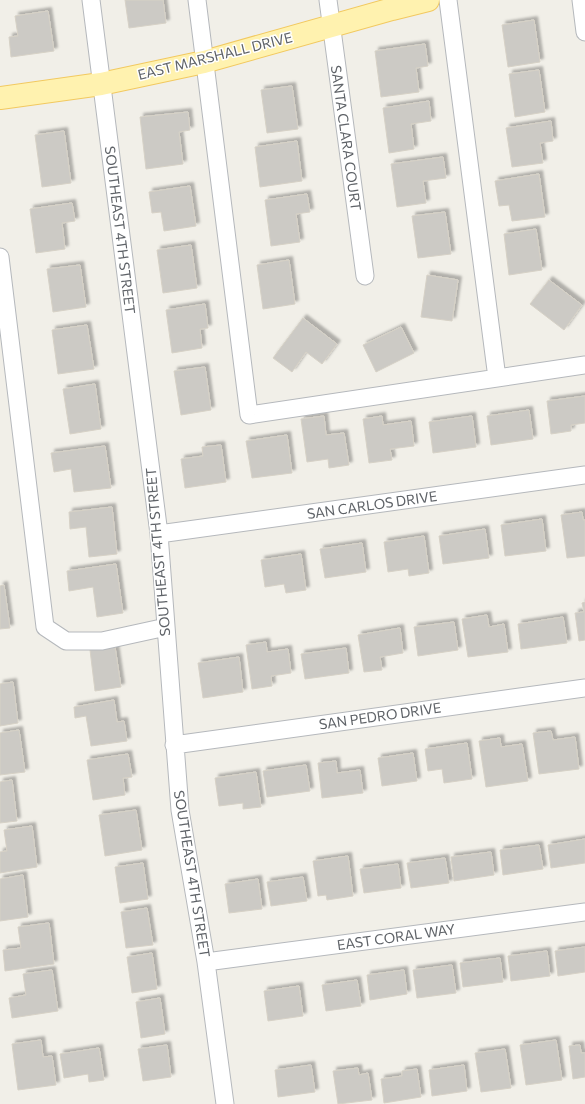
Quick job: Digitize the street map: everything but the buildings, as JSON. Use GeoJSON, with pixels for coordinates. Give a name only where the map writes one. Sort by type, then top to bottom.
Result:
{"type":"FeatureCollection","features":[{"type":"Feature","properties":{"kind":"main road","name":"EAST MARSHALL DRIVE"},"geometry":{"type":"LineString","coordinates":[[0,98],[101,84],[204,62],[331,27],[392,8],[428,0]]}},
{"type":"Feature","properties":{"kind":"street","name":"SOUTHEAST 4TH STREET"},"geometry":{"type":"LineString","coordinates":[[91,0],[159,534],[180,810],[206,962],[224,1104]]}},
{"type":"Feature","properties":{"kind":"street"},"geometry":{"type":"LineString","coordinates":[[197,0],[249,415],[585,365]]}},
{"type":"Feature","properties":{"kind":"street","name":"SANTA CLARA COURT"},"geometry":{"type":"LineString","coordinates":[[328,0],[365,276]]}},
{"type":"Feature","properties":{"kind":"street"},"geometry":{"type":"LineString","coordinates":[[448,0],[497,378]]}},
{"type":"Feature","properties":{"kind":"street"},"geometry":{"type":"LineString","coordinates":[[581,0],[585,32]]}},
{"type":"Feature","properties":{"kind":"street"},"geometry":{"type":"LineString","coordinates":[[0,258],[45,627],[66,641],[102,641],[166,627]]}},
{"type":"Feature","properties":{"kind":"street","name":"SAN CARLOS DRIVE"},"geometry":{"type":"LineString","coordinates":[[159,534],[585,475]]}},
{"type":"Feature","properties":{"kind":"street","name":"SAN PEDRO DRIVE"},"geometry":{"type":"LineString","coordinates":[[174,745],[585,688]]}},
{"type":"Feature","properties":{"kind":"street","name":"EAST CORAL WAY"},"geometry":{"type":"LineString","coordinates":[[206,962],[585,912]]}}]}
